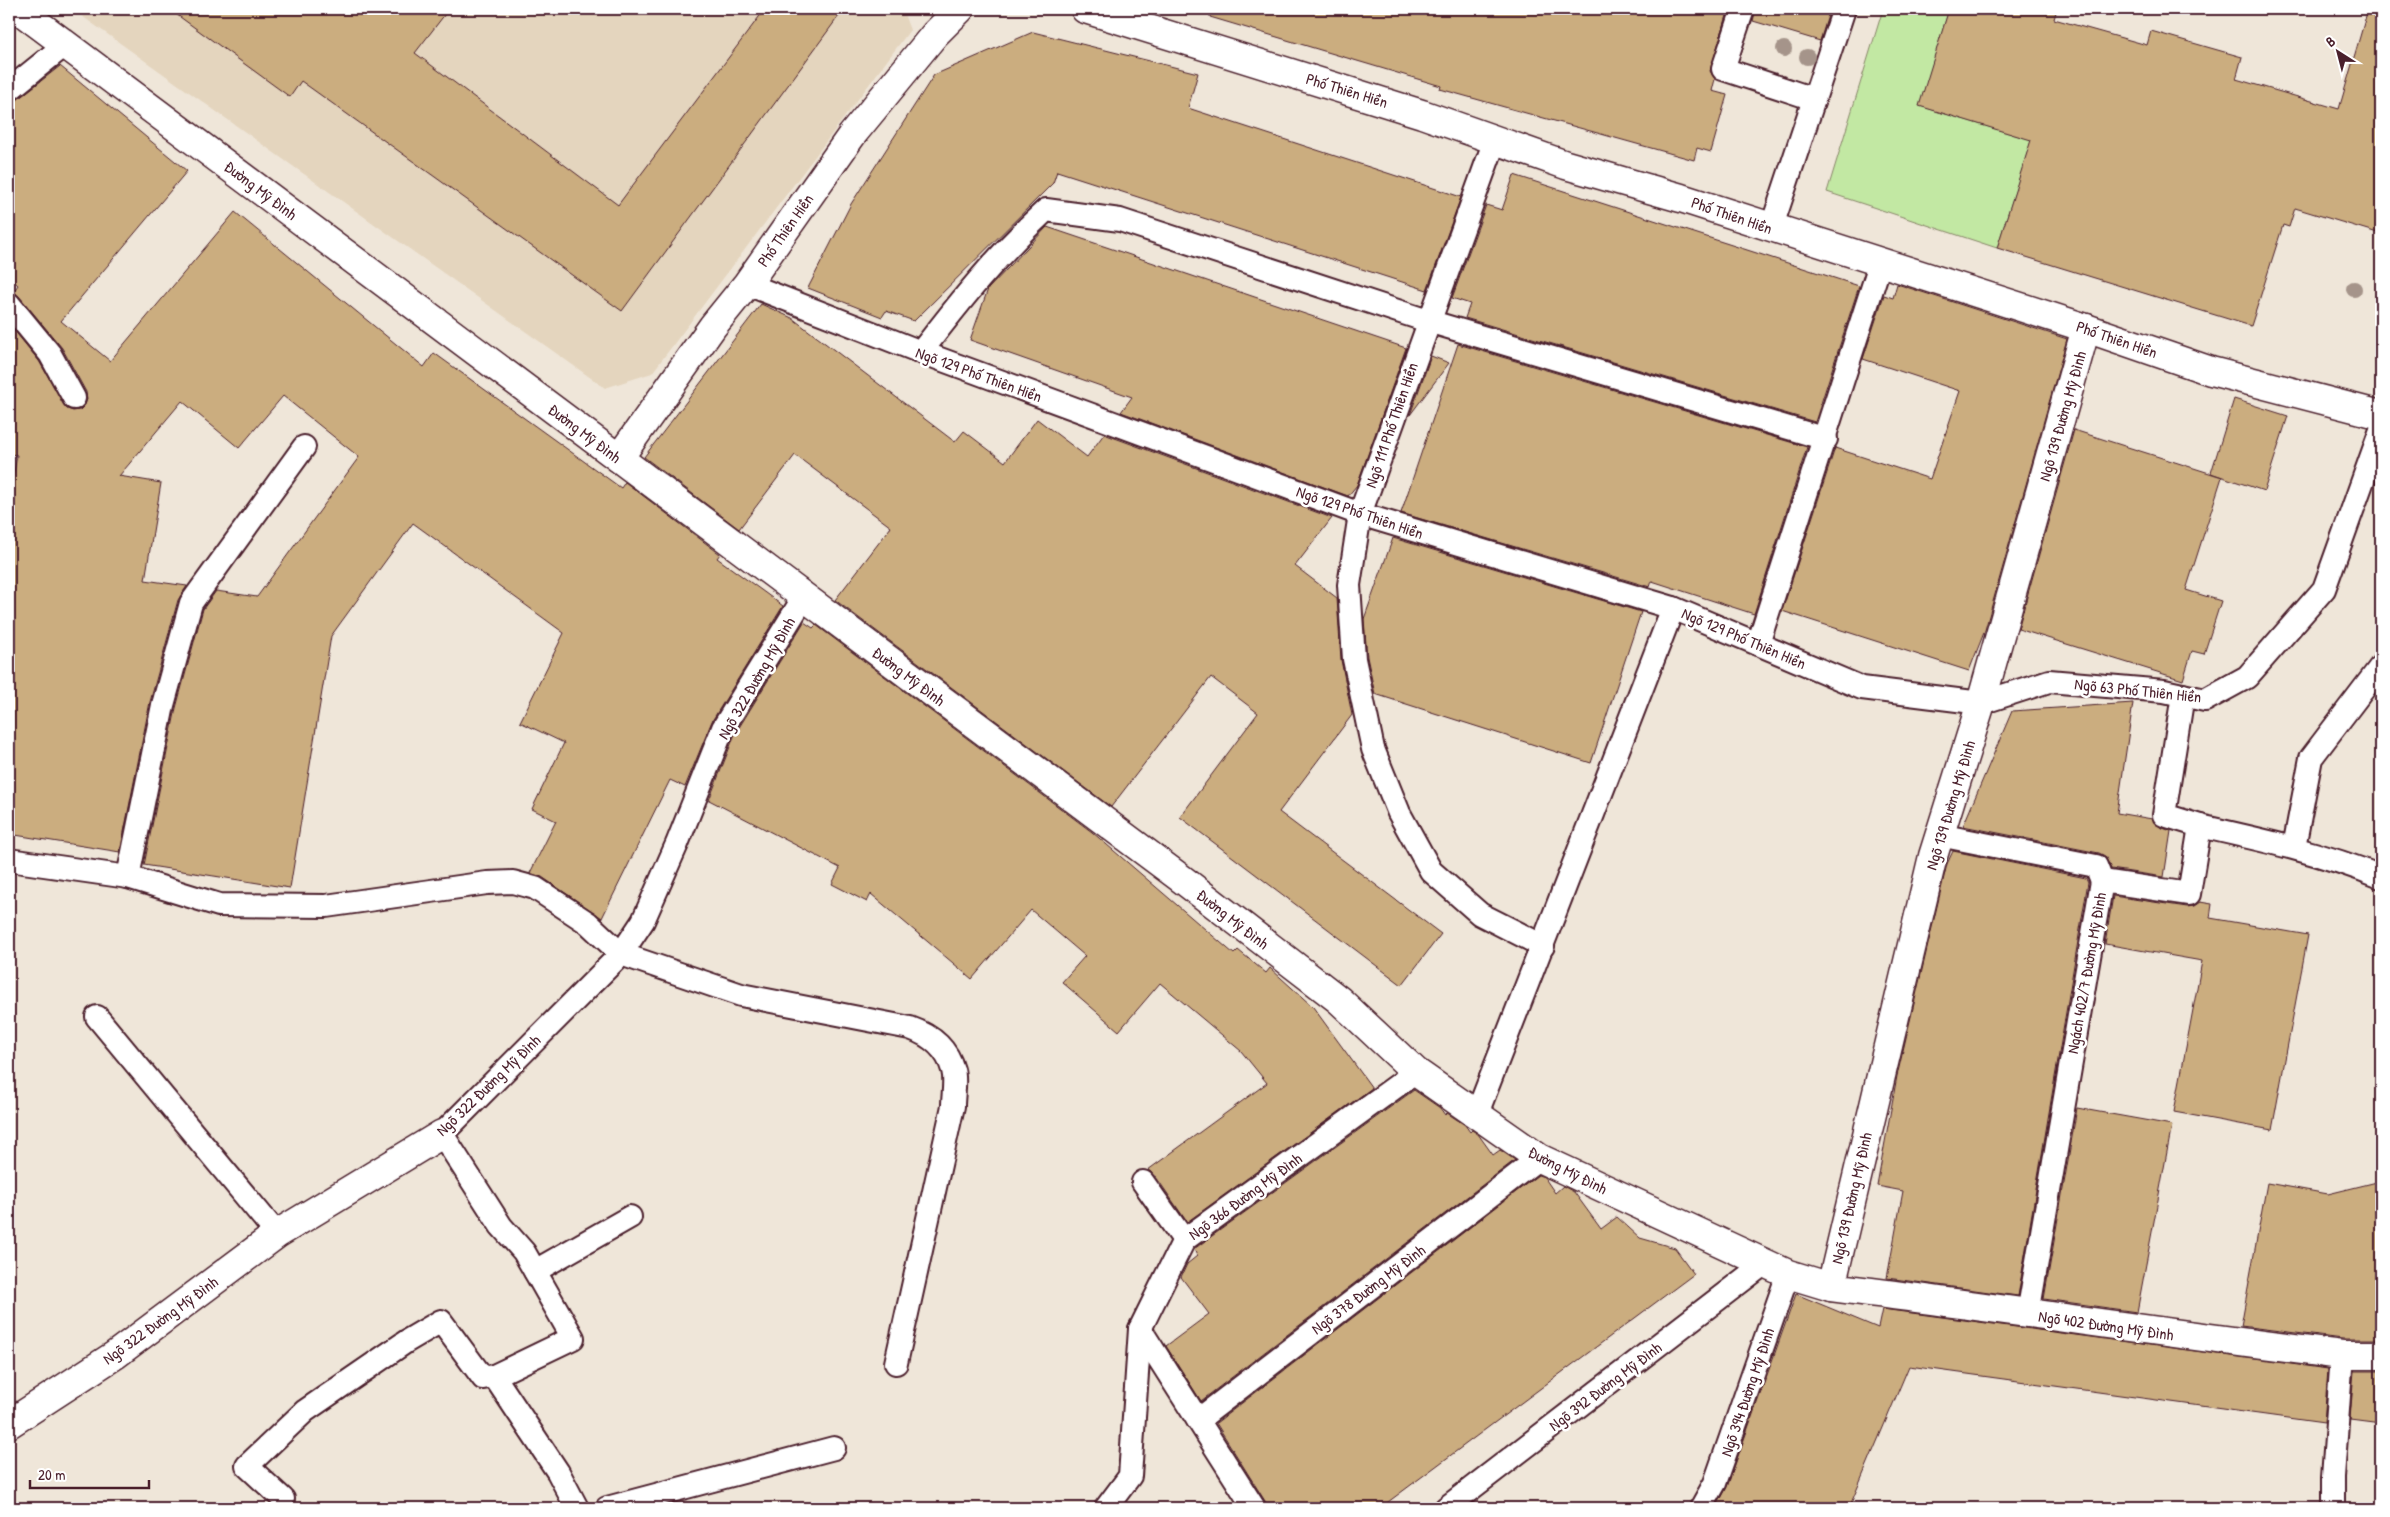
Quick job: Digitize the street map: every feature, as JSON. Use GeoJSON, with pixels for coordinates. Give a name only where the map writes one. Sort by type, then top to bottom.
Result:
{"type":"FeatureCollection","features":[{"type":"Feature","properties":{"kind":"street","name":"Đường Mỹ Đình"},"geometry":{"type":"LineString","coordinates":[[18,9],[1186,883],[1339,1000],[1416,1072],[1476,1116],[1540,1158],[1777,1268],[1831,1287]]}},
{"type":"Feature","properties":{"kind":"street","name":"Phố Thiên Hiền"},"geometry":{"type":"LineString","coordinates":[[619,458],[713,326],[747,284],[852,135],[935,34],[960,9]]}},
{"type":"Feature","properties":{"kind":"street","name":"Phố Thiên Hiền"},"geometry":{"type":"LineString","coordinates":[[1085,9],[1422,114],[1566,166],[1681,198],[1880,264],[2086,328],[2211,371],[2381,415]]}},
{"type":"Feature","properties":{"kind":"street","name":"Ngõ 139 Đường Mỹ Đình"},"geometry":{"type":"LineString","coordinates":[[1831,1287],[1868,1120],[1939,835],[1982,703],[2086,328]]}},
{"type":"Feature","properties":{"kind":"street","name":"Ngõ 322 Đường Mỹ Đình"},"geometry":{"type":"LineString","coordinates":[[9,1424],[115,1355],[277,1234],[442,1134]]}},
{"type":"Feature","properties":{"kind":"street","name":"Ngõ 402 Đường Mỹ Đình"},"geometry":{"type":"LineString","coordinates":[[1831,1287],[1972,1304],[2028,1314],[2342,1356],[2381,1355]]}},
{"type":"Feature","properties":{"kind":"lane"},"geometry":{"type":"LineString","coordinates":[[1743,9],[1723,69],[1814,99]]}},
{"type":"Feature","properties":{"kind":"lane"},"geometry":{"type":"LineString","coordinates":[[1771,229],[1844,9]]}},
{"type":"Feature","properties":{"kind":"lane"},"geometry":{"type":"LineString","coordinates":[[9,90],[66,44]]}},
{"type":"Feature","properties":{"kind":"lane","name":"Ngõ 111 Phố Thiên Hiền"},"geometry":{"type":"LineString","coordinates":[[1495,140],[1428,321],[1360,514],[1349,585],[1354,659],[1373,749],[1399,813],[1432,871],[1480,914],[1543,946]]}},
{"type":"Feature","properties":{"kind":"lane"},"geometry":{"type":"LineString","coordinates":[[921,352],[961,299],[1008,244],[1046,210],[1120,220],[1428,321],[1826,439]]}},
{"type":"Feature","properties":{"kind":"lane"},"geometry":{"type":"LineString","coordinates":[[1758,644],[1826,439],[1880,264]]}},
{"type":"Feature","properties":{"kind":"lane","name":"Ngõ 129 Phố Thiên Hiền"},"geometry":{"type":"LineString","coordinates":[[747,284],[921,352],[1360,514],[1673,608],[1862,688],[1982,703]]}},
{"type":"Feature","properties":{"kind":"lane"},"geometry":{"type":"LineString","coordinates":[[9,304],[50,354],[74,398]]}},
{"type":"Feature","properties":{"kind":"lane","name":"Ngõ 63 Phố Thiên Hiền"},"geometry":{"type":"LineString","coordinates":[[1982,703],[2049,681],[2164,691],[2205,700],[2248,676],[2324,589],[2381,430]]}},
{"type":"Feature","properties":{"kind":"lane"},"geometry":{"type":"LineString","coordinates":[[128,877],[163,705],[192,603],[304,447]]}},
{"type":"Feature","properties":{"kind":"lane","name":"Ngõ 322 Đường Mỹ Đình"},"geometry":{"type":"LineString","coordinates":[[442,1134],[621,954],[643,920],[677,844],[724,728],[804,597]]}},
{"type":"Feature","properties":{"kind":"lane"},"geometry":{"type":"LineString","coordinates":[[1476,1116],[1673,608]]}},
{"type":"Feature","properties":{"kind":"lane"},"geometry":{"type":"LineString","coordinates":[[2294,847],[2312,758],[2381,666]]}},
{"type":"Feature","properties":{"kind":"lane"},"geometry":{"type":"LineString","coordinates":[[2183,695],[2164,815],[2200,826],[2294,847],[2346,863],[2381,878]]}},
{"type":"Feature","properties":{"kind":"lane","name":"Ngách 402/7 Đường Mỹ Đình"},"geometry":{"type":"LineString","coordinates":[[2028,1314],[2102,880],[2189,894],[2200,826]]}},
{"type":"Feature","properties":{"kind":"lane"},"geometry":{"type":"LineString","coordinates":[[1939,835],[2096,866],[2102,880]]}},
{"type":"Feature","properties":{"kind":"lane"},"geometry":{"type":"LineString","coordinates":[[9,860],[128,877],[219,905],[326,906],[487,883],[513,882],[536,888],[588,923],[621,954],[740,995],[910,1028],[927,1034],[944,1052],[953,1071],[953,1106],[896,1363]]}},
{"type":"Feature","properties":{"kind":"lane"},"geometry":{"type":"LineString","coordinates":[[97,1017],[277,1234]]}},
{"type":"Feature","properties":{"kind":"lane","name":"Ngõ 366 Đường Mỹ Đình"},"geometry":{"type":"LineString","coordinates":[[1106,1508],[1130,1476],[1140,1328],[1184,1240],[1416,1072]]}},
{"type":"Feature","properties":{"kind":"lane"},"geometry":{"type":"LineString","coordinates":[[283,1499],[247,1466],[305,1411],[407,1341],[441,1321],[483,1378],[494,1376],[573,1338],[524,1252],[501,1226],[442,1134]]}},
{"type":"Feature","properties":{"kind":"lane","name":"Ngõ 378 Đường Mỹ Đình"},"geometry":{"type":"LineString","coordinates":[[1198,1420],[1540,1158]]}},
{"type":"Feature","properties":{"kind":"lane"},"geometry":{"type":"LineString","coordinates":[[1143,1182],[1184,1240]]}},
{"type":"Feature","properties":{"kind":"lane"},"geometry":{"type":"LineString","coordinates":[[535,1271],[630,1217]]}},
{"type":"Feature","properties":{"kind":"lane","name":"Ngõ 392 Đường Mỹ Đình"},"geometry":{"type":"LineString","coordinates":[[1446,1508],[1777,1268]]}},
{"type":"Feature","properties":{"kind":"lane","name":"Ngõ 394 Đường Mỹ Đình"},"geometry":{"type":"LineString","coordinates":[[1701,1508],[1715,1483],[1777,1268]]}},
{"type":"Feature","properties":{"kind":"lane"},"geometry":{"type":"LineString","coordinates":[[1140,1328],[1254,1508]]}},
{"type":"Feature","properties":{"kind":"lane"},"geometry":{"type":"LineString","coordinates":[[2333,1508],[2333,1476],[2342,1356]]}},
{"type":"Feature","properties":{"kind":"lane"},"geometry":{"type":"LineString","coordinates":[[494,1376],[558,1472],[577,1508]]}},
{"type":"Feature","properties":{"kind":"lane"},"geometry":{"type":"LineString","coordinates":[[607,1508],[834,1448]]}},
{"type":"Feature","properties":{"kind":"shaded area"},"geometry":{"type":"Polygon","coordinates":[[[72,9],[902,9],[910,30],[652,373],[605,388],[72,9]]]}},
{"type":"Feature","properties":{"kind":"green space"},"geometry":{"type":"Polygon","coordinates":[[[1883,9],[1949,9],[1920,106],[2022,137],[2044,101],[1997,248],[1827,192],[1883,9]]]}},
{"type":"Feature","properties":{"kind":"building"},"geometry":{"type":"Polygon","coordinates":[[[169,9],[449,9],[415,53],[618,205],[765,9],[844,9],[622,311],[301,81],[290,97],[169,9]]]}},
{"type":"Feature","properties":{"kind":"building"},"geometry":{"type":"Polygon","coordinates":[[[1211,9],[1729,9],[1710,71],[1715,79],[1712,91],[1727,95],[1711,152],[1697,148],[1694,160],[1440,89],[1441,86],[1210,17],[1211,9]]]}},
{"type":"Feature","properties":{"kind":"building"},"geometry":{"type":"Polygon","coordinates":[[[1756,9],[1830,9],[1820,41],[1753,21],[1756,9]]]}},
{"type":"Feature","properties":{"kind":"building"},"geometry":{"type":"Polygon","coordinates":[[[1949,9],[2057,9],[2054,19],[2147,45],[2151,31],[2242,57],[2236,79],[2339,109],[2368,9],[2381,9],[2381,234],[2295,208],[2289,227],[2283,225],[2251,326],[1997,248],[2031,140],[1919,106],[1949,9]]]}},
{"type":"Feature","properties":{"kind":"building"},"geometry":{"type":"Polygon","coordinates":[[[1033,32],[1198,73],[1188,108],[1461,197],[1427,290],[1057,171],[1053,183],[914,321],[886,311],[882,317],[808,288],[851,204],[934,75],[1033,32]]]}},
{"type":"Feature","properties":{"kind":"building"},"geometry":{"type":"Polygon","coordinates":[[[60,66],[187,171],[61,321],[110,361],[235,212],[424,367],[434,353],[621,488],[625,482],[720,554],[717,558],[783,606],[712,721],[685,787],[670,780],[602,918],[542,877],[530,873],[556,821],[532,809],[564,743],[520,722],[564,633],[413,523],[331,636],[290,888],[144,865],[176,708],[203,609],[216,591],[257,597],[359,457],[283,396],[239,448],[182,401],[119,476],[161,483],[145,580],[187,586],[178,600],[150,702],[120,852],[9,834],[9,501],[17,455],[9,454],[9,324],[39,361],[67,409],[73,411],[80,410],[85,405],[87,399],[86,392],[62,348],[19,296],[13,292],[18,285],[9,277],[9,111],[18,99],[60,66]]]}},
{"type":"Feature","properties":{"kind":"building"},"geometry":{"type":"Polygon","coordinates":[[[1514,175],[1859,286],[1815,422],[1465,318],[1470,304],[1452,298],[1486,205],[1502,210],[1514,175]]]}},
{"type":"Feature","properties":{"kind":"building"},"geometry":{"type":"Polygon","coordinates":[[[1047,227],[1406,348],[1357,485],[1348,496],[1121,412],[1132,397],[970,340],[988,289],[1047,227]]]}},
{"type":"Feature","properties":{"kind":"building"},"geometry":{"type":"Polygon","coordinates":[[[1897,284],[2067,339],[1985,630],[1969,671],[1782,611],[1835,448],[1930,479],[1960,391],[1863,359],[1884,295],[1893,298],[1897,284]]]}},
{"type":"Feature","properties":{"kind":"building"},"geometry":{"type":"Polygon","coordinates":[[[761,304],[792,318],[955,442],[964,431],[1005,462],[1037,419],[1087,457],[1104,434],[1332,518],[1295,566],[1337,598],[1341,660],[1352,715],[1279,812],[1441,934],[1402,985],[1180,817],[1258,713],[1211,677],[1111,807],[835,600],[891,527],[795,455],[739,529],[644,457],[761,304]]]}},
{"type":"Feature","properties":{"kind":"building"},"geometry":{"type":"Polygon","coordinates":[[[1458,344],[1807,447],[1754,614],[1652,581],[1650,587],[1401,513],[1458,344]]]}},
{"type":"Feature","properties":{"kind":"building"},"geometry":{"type":"Polygon","coordinates":[[[1431,356],[1449,363],[1410,415],[1431,356]]]}},
{"type":"Feature","properties":{"kind":"building"},"geometry":{"type":"Polygon","coordinates":[[[2234,399],[2288,416],[2264,491],[2211,473],[2234,399]]]}},
{"type":"Feature","properties":{"kind":"building"},"geometry":{"type":"Polygon","coordinates":[[[2074,430],[2222,477],[2186,590],[2221,601],[2204,654],[2192,651],[2183,680],[2018,629],[2074,430]]]}},
{"type":"Feature","properties":{"kind":"building"},"geometry":{"type":"Polygon","coordinates":[[[1393,538],[1641,612],[1591,763],[1375,694],[1367,657],[1364,619],[1393,538]]]}},
{"type":"Feature","properties":{"kind":"building"},"geometry":{"type":"Polygon","coordinates":[[[804,622],[813,628],[816,625],[1092,832],[1234,954],[1238,950],[1266,973],[1270,968],[1313,1007],[1372,1088],[1187,1222],[1154,1174],[1148,1170],[1267,1083],[1241,1051],[1160,983],[1119,1031],[1062,982],[1085,956],[1031,910],[972,979],[871,894],[867,902],[832,884],[840,868],[709,800],[735,734],[804,622]]]}},
{"type":"Feature","properties":{"kind":"building"},"geometry":{"type":"Polygon","coordinates":[[[2133,703],[2117,813],[2152,819],[2160,827],[2171,831],[2164,877],[2111,869],[2105,856],[2099,853],[1963,826],[2012,711],[2133,703]]]}},
{"type":"Feature","properties":{"kind":"building"},"geometry":{"type":"Polygon","coordinates":[[[1953,851],[2086,878],[2088,882],[2018,1296],[1887,1278],[1903,1191],[1877,1186],[1897,1076],[1947,864],[1953,851]]]}},
{"type":"Feature","properties":{"kind":"building"},"geometry":{"type":"Polygon","coordinates":[[[2113,896],[2187,907],[2194,906],[2200,902],[2212,904],[2210,918],[2308,935],[2272,1130],[2174,1112],[2202,961],[2105,944],[2113,896]]]}},
{"type":"Feature","properties":{"kind":"building"},"geometry":{"type":"Polygon","coordinates":[[[1414,1090],[1440,1108],[1445,1115],[1447,1113],[1465,1125],[1470,1132],[1472,1130],[1478,1134],[1493,1155],[1500,1150],[1515,1160],[1201,1401],[1166,1346],[1209,1314],[1181,1277],[1187,1264],[1197,1256],[1194,1249],[1414,1090]]]}},
{"type":"Feature","properties":{"kind":"building"},"geometry":{"type":"Polygon","coordinates":[[[2077,1108],[2172,1125],[2137,1312],[2044,1299],[2077,1108]]]}},
{"type":"Feature","properties":{"kind":"building"},"geometry":{"type":"Polygon","coordinates":[[[1538,1175],[1544,1177],[1555,1193],[1563,1186],[1574,1192],[1601,1229],[1617,1217],[1640,1238],[1675,1248],[1694,1274],[1380,1508],[1267,1508],[1265,1501],[1216,1423],[1538,1175]]]}},
{"type":"Feature","properties":{"kind":"building"},"geometry":{"type":"Polygon","coordinates":[[[2381,1181],[2381,1339],[2343,1339],[2241,1326],[2267,1183],[2328,1194],[2381,1181]]]}},
{"type":"Feature","properties":{"kind":"building"},"geometry":{"type":"Polygon","coordinates":[[[1796,1294],[1878,1328],[1882,1309],[2328,1369],[2324,1423],[1909,1366],[1849,1508],[1716,1508],[1727,1487],[1796,1294]]]}},
{"type":"Feature","properties":{"kind":"building"},"geometry":{"type":"Polygon","coordinates":[[[2354,1371],[2381,1371],[2381,1423],[2350,1419],[2354,1371]]]}}]}
